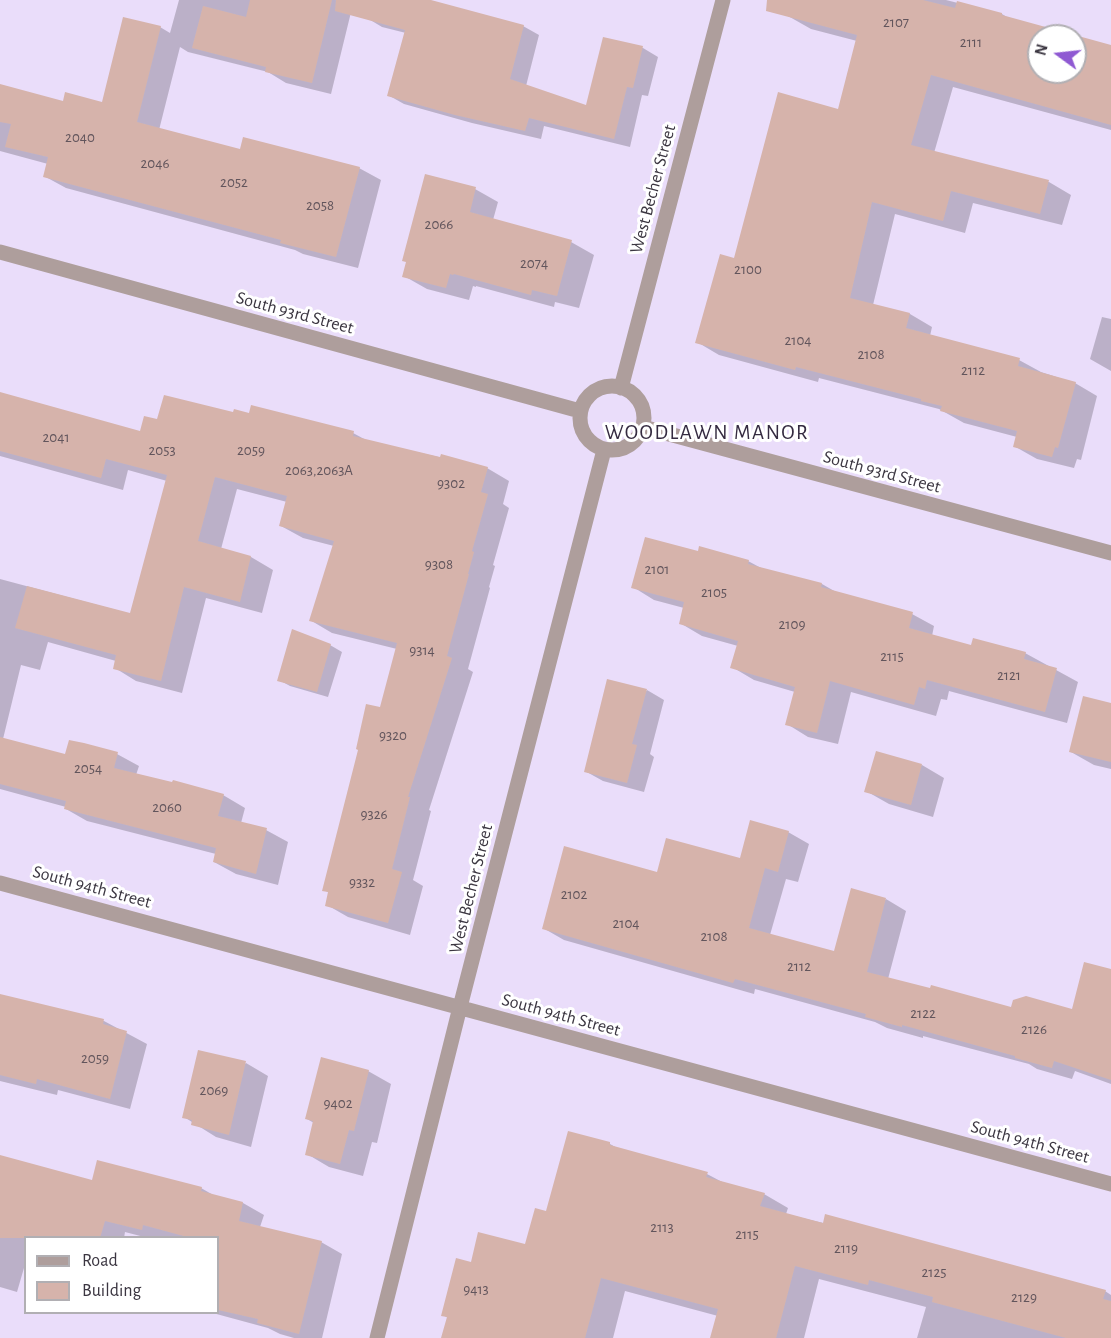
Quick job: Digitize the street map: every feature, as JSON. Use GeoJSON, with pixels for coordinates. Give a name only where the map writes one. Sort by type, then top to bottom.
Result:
{"type":"FeatureCollection","features":[{"type":"Feature","properties":{"kind":"street","name":"West Becher Street"},"geometry":{"type":"LineString","coordinates":[[621,388],[723,0]]}},
{"type":"Feature","properties":{"kind":"street","name":"South 93rd Street"},"geometry":{"type":"LineString","coordinates":[[0,252],[580,411]]}},
{"type":"Feature","properties":{"kind":"street"},"geometry":{"type":"LineString","coordinates":[[603,387],[621,388],[633,394],[639,402],[643,412],[643,427],[635,441],[626,447],[604,450],[587,440],[579,420],[580,411],[586,399],[593,392],[603,387]]}},
{"type":"Feature","properties":{"kind":"street","name":"South 93rd Street"},"geometry":{"type":"LineString","coordinates":[[643,427],[1111,553]]}},
{"type":"Feature","properties":{"kind":"street","name":"West Becher Street"},"geometry":{"type":"LineString","coordinates":[[377,1338],[604,450]]}},
{"type":"Feature","properties":{"kind":"street","name":"South 94th Street"},"geometry":{"type":"LineString","coordinates":[[0,883],[1111,1184]]}},
{"type":"Feature","properties":{"kind":"building"},"geometry":{"type":"Polygon","coordinates":[[[250,0],[332,0],[312,83],[265,72],[266,67],[192,48],[203,6],[246,17],[250,0]]]}},
{"type":"Feature","properties":{"kind":"building"},"geometry":{"type":"Polygon","coordinates":[[[336,0],[431,0],[524,25],[510,79],[586,105],[603,37],[643,46],[633,88],[627,87],[614,139],[529,118],[525,131],[387,96],[405,30],[335,11],[336,0]]]}},
{"type":"Feature","properties":{"kind":"building"},"geometry":{"type":"Polygon","coordinates":[[[767,0],[923,0],[955,8],[957,1],[1002,13],[1002,15],[1035,24],[1027,24],[1027,84],[1087,84],[1087,38],[1111,45],[1111,125],[931,75],[911,145],[1049,180],[1040,214],[951,191],[943,221],[872,202],[850,298],[910,313],[906,328],[1020,358],[1018,366],[1076,382],[1058,448],[1055,447],[1052,457],[1013,447],[1017,431],[940,411],[942,406],[921,401],[921,399],[796,367],[795,370],[695,343],[720,254],[734,258],[778,92],[838,109],[857,35],[766,11],[767,0]]]}},
{"type":"Feature","properties":{"kind":"building"},"geometry":{"type":"Polygon","coordinates":[[[123,17],[161,26],[137,122],[240,149],[243,137],[360,167],[336,257],[280,243],[281,240],[43,177],[48,157],[5,147],[11,124],[0,122],[0,84],[63,101],[65,92],[102,102],[123,17]]]}},
{"type":"Feature","properties":{"kind":"building"},"geometry":{"type":"Polygon","coordinates":[[[425,174],[476,187],[470,212],[572,240],[557,296],[532,290],[531,295],[454,274],[450,274],[446,288],[402,277],[406,262],[402,261],[425,174]]]}},
{"type":"Feature","properties":{"kind":"building"},"geometry":{"type":"Polygon","coordinates":[[[0,392],[140,431],[144,416],[157,419],[164,395],[233,412],[234,409],[249,413],[251,405],[354,431],[353,436],[440,457],[441,454],[488,467],[481,492],[488,494],[447,656],[452,658],[408,797],[410,797],[392,869],[402,872],[388,923],[325,906],[328,892],[322,891],[358,750],[356,749],[366,704],[380,707],[397,643],[309,621],[334,541],[279,526],[287,496],[215,477],[198,541],[251,556],[240,602],[184,587],[161,681],[113,669],[116,655],[15,628],[27,586],[130,613],[167,475],[106,459],[101,478],[0,451],[0,392]]]}},
{"type":"Feature","properties":{"kind":"building"},"geometry":{"type":"Polygon","coordinates":[[[645,537],[698,551],[699,546],[749,560],[748,564],[822,583],[821,587],[913,612],[909,628],[971,645],[973,638],[1026,652],[1024,659],[1057,668],[1045,712],[927,680],[925,689],[919,687],[914,705],[830,681],[817,733],[785,725],[795,687],[730,668],[738,641],[679,624],[684,602],[631,588],[645,537]]]}},
{"type":"Feature","properties":{"kind":"building"},"geometry":{"type":"Polygon","coordinates":[[[292,629],[331,644],[317,692],[277,681],[292,629]]]}},
{"type":"Feature","properties":{"kind":"building"},"geometry":{"type":"Polygon","coordinates":[[[607,679],[647,689],[632,744],[637,745],[627,783],[584,772],[607,679]]]}},
{"type":"Feature","properties":{"kind":"building"},"geometry":{"type":"Polygon","coordinates":[[[1083,696],[1111,703],[1111,762],[1069,752],[1083,696]]]}},
{"type":"Feature","properties":{"kind":"building"},"geometry":{"type":"Polygon","coordinates":[[[0,737],[65,754],[69,740],[84,743],[118,752],[114,768],[172,782],[173,780],[224,794],[218,816],[267,828],[256,874],[213,862],[216,848],[64,809],[66,801],[0,784],[0,737]]]}},
{"type":"Feature","properties":{"kind":"building"},"geometry":{"type":"Polygon","coordinates":[[[876,751],[922,764],[911,805],[864,792],[876,751]]]}},
{"type":"Feature","properties":{"kind":"building"},"geometry":{"type":"Polygon","coordinates":[[[750,820],[789,831],[778,872],[765,868],[749,928],[834,951],[851,888],[886,898],[867,972],[930,988],[931,985],[1011,1007],[1013,1000],[1026,996],[1072,1009],[1084,962],[1111,969],[1111,1080],[1054,1061],[1052,1068],[902,1025],[902,1027],[865,1017],[866,1014],[735,979],[733,983],[542,929],[564,846],[657,872],[666,838],[740,858],[750,820]]]}},
{"type":"Feature","properties":{"kind":"building"},"geometry":{"type":"Polygon","coordinates":[[[0,994],[104,1019],[103,1024],[127,1031],[110,1099],[37,1079],[36,1084],[0,1075],[0,994]]]}},
{"type":"Feature","properties":{"kind":"building"},"geometry":{"type":"Polygon","coordinates":[[[198,1050],[246,1061],[229,1135],[191,1125],[192,1120],[182,1118],[198,1050]]]}},
{"type":"Feature","properties":{"kind":"building"},"geometry":{"type":"Polygon","coordinates":[[[321,1057],[369,1070],[354,1131],[349,1130],[340,1164],[305,1155],[313,1121],[305,1119],[321,1057]]]}},
{"type":"Feature","properties":{"kind":"building"},"geometry":{"type":"Polygon","coordinates":[[[568,1131],[708,1172],[706,1177],[765,1193],[760,1206],[823,1223],[825,1214],[1106,1290],[1103,1299],[1111,1301],[1111,1338],[1066,1338],[932,1302],[933,1297],[869,1280],[868,1285],[795,1266],[776,1338],[710,1338],[718,1309],[601,1278],[585,1338],[441,1338],[447,1317],[441,1316],[456,1258],[471,1262],[478,1232],[525,1244],[535,1208],[546,1211],[568,1131]]]}},
{"type":"Feature","properties":{"kind":"building"},"geometry":{"type":"Polygon","coordinates":[[[0,1155],[92,1180],[97,1160],[202,1187],[201,1191],[243,1202],[239,1221],[322,1241],[299,1334],[257,1323],[258,1319],[219,1310],[219,1236],[184,1236],[143,1225],[142,1230],[105,1221],[101,1236],[0,1238],[0,1155]]]}},
{"type":"Feature","properties":{"kind":"district","name":"WOODLAWN MANOR"},"geometry":{"type":"Point","coordinates":[707,433]}}]}
